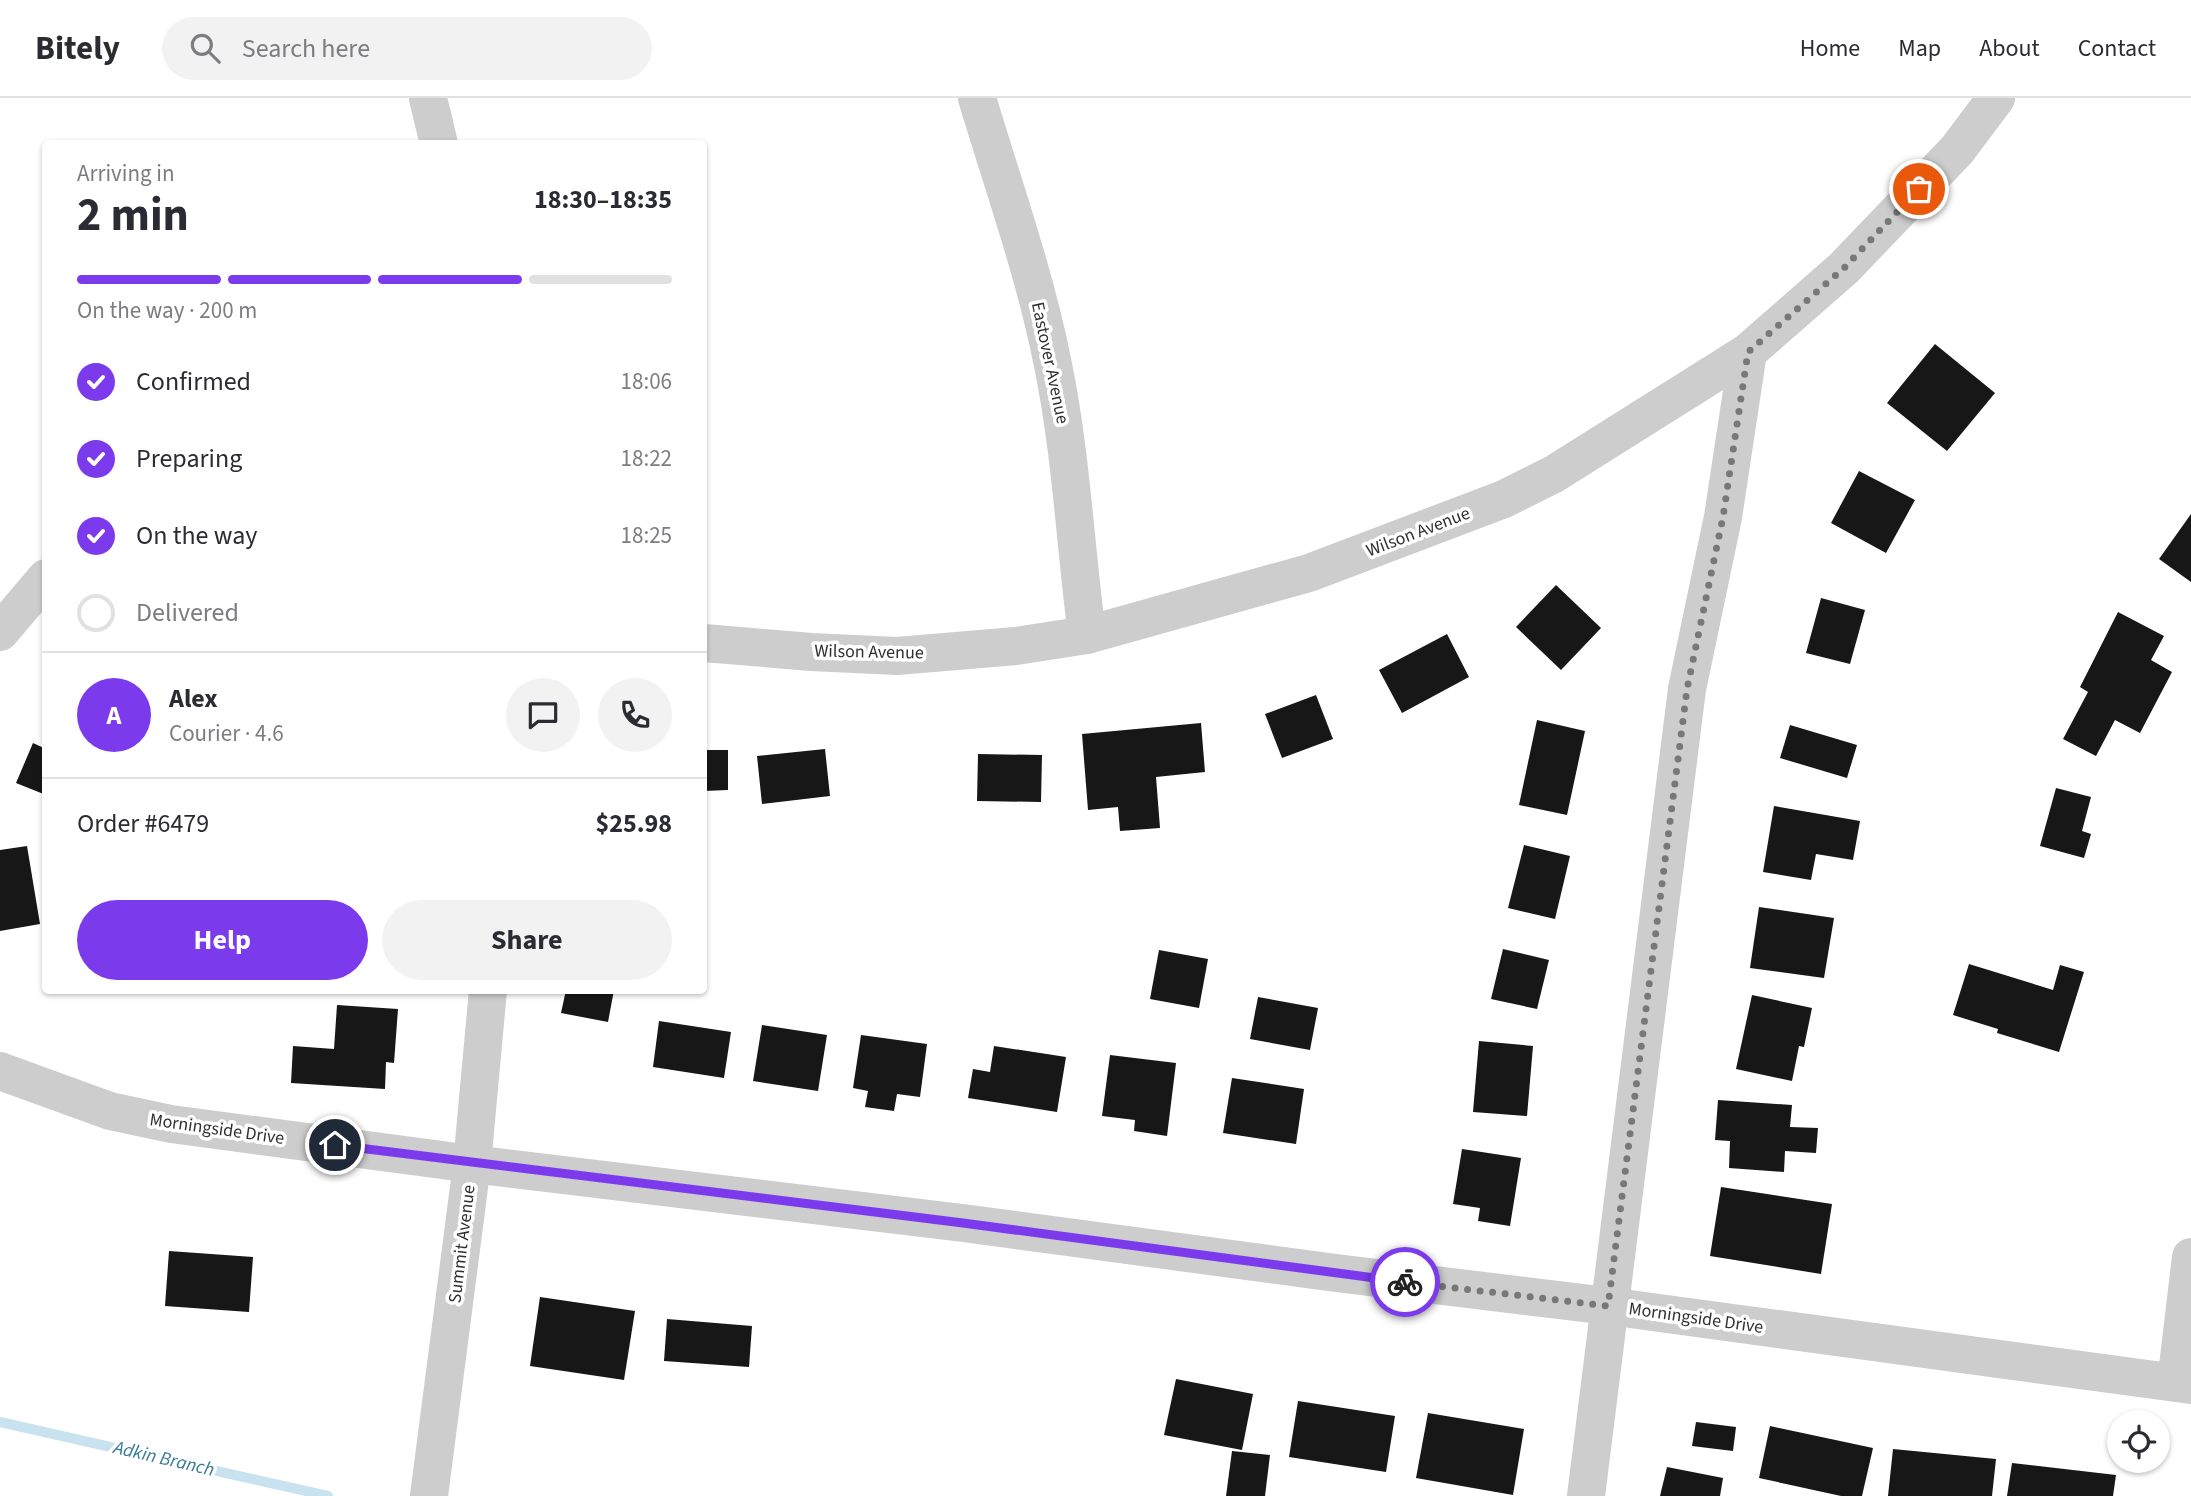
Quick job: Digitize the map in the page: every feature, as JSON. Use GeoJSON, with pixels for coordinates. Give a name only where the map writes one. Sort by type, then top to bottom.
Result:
{"type":"FeatureCollection","features":[{"type":"Feature","properties":{"kind":"street"},"geometry":{"type":"LineString","coordinates":[[428,98],[438,140]]}},
{"type":"Feature","properties":{"kind":"street","name":"Eastover Avenue"},"geometry":{"type":"LineString","coordinates":[[978,98],[1036,294],[1052,360],[1065,435],[1087,635]]}},
{"type":"Feature","properties":{"kind":"street","name":"Wilson Avenue"},"geometry":{"type":"LineString","coordinates":[[707,643],[897,656],[1016,646],[1087,635],[1309,573],[1504,499],[1554,474],[1748,352],[1844,268],[1957,150],[1996,98]]}},
{"type":"Feature","properties":{"kind":"street"},"geometry":{"type":"LineString","coordinates":[[1586,1496],[1687,689],[1723,517],[1748,352]]}},
{"type":"Feature","properties":{"kind":"street"},"geometry":{"type":"LineString","coordinates":[[0,632],[42,583]]}},
{"type":"Feature","properties":{"kind":"street","name":"Summit Avenue"},"geometry":{"type":"LineString","coordinates":[[429,1496],[472,1164],[488,994]]}},
{"type":"Feature","properties":{"kind":"street","name":"Morningside Drive"},"geometry":{"type":"LineString","coordinates":[[0,1070],[19,1080],[110,1111],[146,1119],[472,1164],[950,1221],[1336,1273],[1608,1306],[2184,1384]]}},
{"type":"Feature","properties":{"kind":"street"},"geometry":{"type":"LineString","coordinates":[[2184,1384],[2191,1257]]}},
{"type":"Feature","properties":{"kind":"building"},"geometry":{"type":"Polygon","coordinates":[[[1935,344],[1995,393],[1947,451],[1887,403],[1935,344]]]}},
{"type":"Feature","properties":{"kind":"building"},"geometry":{"type":"Polygon","coordinates":[[[1859,471],[1915,500],[1886,553],[1831,523],[1859,471]]]}},
{"type":"Feature","properties":{"kind":"building"},"geometry":{"type":"Polygon","coordinates":[[[2191,514],[2191,582],[2159,559],[2191,514]]]}},
{"type":"Feature","properties":{"kind":"building"},"geometry":{"type":"Polygon","coordinates":[[[1556,585],[1601,628],[1561,670],[1516,627],[1556,585]]]}},
{"type":"Feature","properties":{"kind":"building"},"geometry":{"type":"Polygon","coordinates":[[[1821,598],[1865,610],[1850,664],[1806,653],[1821,598]]]}},
{"type":"Feature","properties":{"kind":"building"},"geometry":{"type":"Polygon","coordinates":[[[2118,612],[2164,636],[2151,660],[2172,672],[2140,733],[2115,720],[2096,756],[2063,739],[2088,692],[2080,687],[2118,612]]]}},
{"type":"Feature","properties":{"kind":"building"},"geometry":{"type":"Polygon","coordinates":[[[1447,634],[1469,677],[1402,713],[1379,670],[1447,634]]]}},
{"type":"Feature","properties":{"kind":"building"},"geometry":{"type":"Polygon","coordinates":[[[1316,695],[1333,739],[1282,758],[1265,714],[1316,695]]]}},
{"type":"Feature","properties":{"kind":"building"},"geometry":{"type":"Polygon","coordinates":[[[1537,720],[1585,731],[1567,815],[1519,805],[1537,720]]]}},
{"type":"Feature","properties":{"kind":"building"},"geometry":{"type":"Polygon","coordinates":[[[1201,723],[1205,772],[1156,777],[1160,828],[1120,831],[1118,807],[1088,810],[1082,734],[1201,723]]]}},
{"type":"Feature","properties":{"kind":"building"},"geometry":{"type":"Polygon","coordinates":[[[1790,725],[1857,745],[1847,778],[1780,758],[1790,725]]]}},
{"type":"Feature","properties":{"kind":"building"},"geometry":{"type":"Polygon","coordinates":[[[33,743],[42,747],[42,793],[16,783],[33,743]]]}},
{"type":"Feature","properties":{"kind":"building"},"geometry":{"type":"Polygon","coordinates":[[[825,749],[830,796],[762,804],[757,756],[825,749]]]}},
{"type":"Feature","properties":{"kind":"building"},"geometry":{"type":"Polygon","coordinates":[[[707,750],[728,750],[728,790],[707,791],[707,750]]]}},
{"type":"Feature","properties":{"kind":"building"},"geometry":{"type":"Polygon","coordinates":[[[978,754],[1042,755],[1041,802],[977,801],[978,754]]]}},
{"type":"Feature","properties":{"kind":"building"},"geometry":{"type":"Polygon","coordinates":[[[2056,788],[2091,797],[2082,831],[2091,834],[2084,858],[2040,846],[2056,788]]]}},
{"type":"Feature","properties":{"kind":"building"},"geometry":{"type":"Polygon","coordinates":[[[1774,806],[1860,821],[1853,860],[1816,854],[1811,880],[1763,872],[1774,806]]]}},
{"type":"Feature","properties":{"kind":"building"},"geometry":{"type":"Polygon","coordinates":[[[1524,845],[1570,856],[1555,919],[1508,908],[1524,845]]]}},
{"type":"Feature","properties":{"kind":"building"},"geometry":{"type":"Polygon","coordinates":[[[27,846],[40,924],[0,931],[0,850],[27,846]]]}},
{"type":"Feature","properties":{"kind":"building"},"geometry":{"type":"Polygon","coordinates":[[[1759,907],[1834,918],[1824,978],[1750,968],[1759,907]]]}},
{"type":"Feature","properties":{"kind":"building"},"geometry":{"type":"Polygon","coordinates":[[[1503,949],[1549,960],[1537,1009],[1491,999],[1503,949]]]}},
{"type":"Feature","properties":{"kind":"building"},"geometry":{"type":"Polygon","coordinates":[[[1159,950],[1208,959],[1199,1008],[1150,999],[1159,950]]]}},
{"type":"Feature","properties":{"kind":"building"},"geometry":{"type":"Polygon","coordinates":[[[1969,964],[2053,990],[2060,965],[2084,972],[2059,1052],[1997,1033],[1998,1029],[1953,1015],[1969,964]]]}},
{"type":"Feature","properties":{"kind":"building"},"geometry":{"type":"Polygon","coordinates":[[[565,994],[613,994],[608,1022],[561,1013],[565,994]]]}},
{"type":"Feature","properties":{"kind":"building"},"geometry":{"type":"Polygon","coordinates":[[[1752,995],[1812,1008],[1804,1047],[1799,1046],[1792,1081],[1736,1069],[1752,995]]]}},
{"type":"Feature","properties":{"kind":"building"},"geometry":{"type":"Polygon","coordinates":[[[1258,997],[1318,1008],[1310,1050],[1250,1039],[1258,997]]]}},
{"type":"Feature","properties":{"kind":"building"},"geometry":{"type":"Polygon","coordinates":[[[337,1005],[398,1009],[394,1063],[386,1062],[385,1089],[291,1083],[293,1046],[334,1049],[337,1005]]]}},
{"type":"Feature","properties":{"kind":"building"},"geometry":{"type":"Polygon","coordinates":[[[659,1021],[731,1032],[724,1078],[653,1067],[659,1021]]]}},
{"type":"Feature","properties":{"kind":"building"},"geometry":{"type":"Polygon","coordinates":[[[762,1025],[827,1035],[818,1091],[753,1081],[762,1025]]]}},
{"type":"Feature","properties":{"kind":"building"},"geometry":{"type":"Polygon","coordinates":[[[861,1035],[927,1044],[920,1097],[897,1094],[894,1111],[865,1107],[868,1091],[853,1088],[861,1035]]]}},
{"type":"Feature","properties":{"kind":"building"},"geometry":{"type":"Polygon","coordinates":[[[1479,1041],[1533,1046],[1527,1116],[1473,1112],[1479,1041]]]}},
{"type":"Feature","properties":{"kind":"building"},"geometry":{"type":"Polygon","coordinates":[[[994,1046],[1066,1057],[1057,1112],[968,1098],[973,1069],[990,1072],[994,1046]]]}},
{"type":"Feature","properties":{"kind":"building"},"geometry":{"type":"Polygon","coordinates":[[[1110,1055],[1176,1063],[1167,1136],[1134,1131],[1135,1120],[1102,1116],[1110,1055]]]}},
{"type":"Feature","properties":{"kind":"building"},"geometry":{"type":"Polygon","coordinates":[[[1232,1078],[1304,1089],[1296,1144],[1223,1133],[1232,1078]]]}},
{"type":"Feature","properties":{"kind":"building"},"geometry":{"type":"Polygon","coordinates":[[[1718,1100],[1792,1105],[1790,1127],[1818,1128],[1816,1153],[1785,1151],[1784,1172],[1729,1168],[1730,1141],[1715,1140],[1718,1100]]]}},
{"type":"Feature","properties":{"kind":"building"},"geometry":{"type":"Polygon","coordinates":[[[1462,1149],[1521,1158],[1510,1226],[1478,1221],[1480,1208],[1453,1204],[1462,1149]]]}},
{"type":"Feature","properties":{"kind":"building"},"geometry":{"type":"Polygon","coordinates":[[[1721,1187],[1832,1204],[1821,1274],[1710,1256],[1721,1187]]]}},
{"type":"Feature","properties":{"kind":"building"},"geometry":{"type":"Polygon","coordinates":[[[169,1251],[253,1257],[249,1312],[165,1306],[169,1251]]]}},
{"type":"Feature","properties":{"kind":"building"},"geometry":{"type":"Polygon","coordinates":[[[540,1297],[635,1311],[624,1380],[530,1366],[540,1297]]]}},
{"type":"Feature","properties":{"kind":"building"},"geometry":{"type":"Polygon","coordinates":[[[667,1319],[752,1326],[749,1367],[664,1361],[667,1319]]]}},
{"type":"Feature","properties":{"kind":"building"},"geometry":{"type":"Polygon","coordinates":[[[1176,1379],[1253,1394],[1242,1450],[1164,1435],[1176,1379]]]}},
{"type":"Feature","properties":{"kind":"building"},"geometry":{"type":"Polygon","coordinates":[[[1298,1401],[1395,1416],[1386,1472],[1289,1457],[1298,1401]]]}},
{"type":"Feature","properties":{"kind":"building"},"geometry":{"type":"Polygon","coordinates":[[[1428,1413],[1524,1429],[1513,1495],[1416,1478],[1428,1413]]]}},
{"type":"Feature","properties":{"kind":"building"},"geometry":{"type":"Polygon","coordinates":[[[1696,1422],[1736,1427],[1733,1451],[1692,1446],[1696,1422]]]}},
{"type":"Feature","properties":{"kind":"building"},"geometry":{"type":"Polygon","coordinates":[[[1770,1426],[1873,1448],[1862,1496],[1841,1496],[1759,1478],[1770,1426]]]}},
{"type":"Feature","properties":{"kind":"building"},"geometry":{"type":"Polygon","coordinates":[[[1893,1449],[1996,1459],[1992,1496],[1888,1496],[1893,1449]]]}},
{"type":"Feature","properties":{"kind":"building"},"geometry":{"type":"Polygon","coordinates":[[[1232,1451],[1270,1455],[1265,1496],[1226,1496],[1232,1451]]]}},
{"type":"Feature","properties":{"kind":"building"},"geometry":{"type":"Polygon","coordinates":[[[2012,1463],[2116,1475],[2113,1496],[2007,1496],[2012,1463]]]}},
{"type":"Feature","properties":{"kind":"building"},"geometry":{"type":"Polygon","coordinates":[[[1667,1467],[1723,1478],[1720,1496],[1660,1496],[1667,1467]]]}},
{"type":"Feature","properties":{"kind":"waterway","name":"Adkin Branch"},"geometry":{"type":"LineString","coordinates":[[0,1422],[328,1496]]}},
{"type":"Feature","properties":{"kind":"way so far"},"geometry":{"type":"LineString","coordinates":[[1405,1282],[1608,1306],[1687,689],[1723,517],[1748,352],[1844,268],[1919,189]]}},
{"type":"Feature","properties":{"kind":"route"},"geometry":{"type":"LineString","coordinates":[[335,1145],[963,1223],[1405,1282]]}}]}
